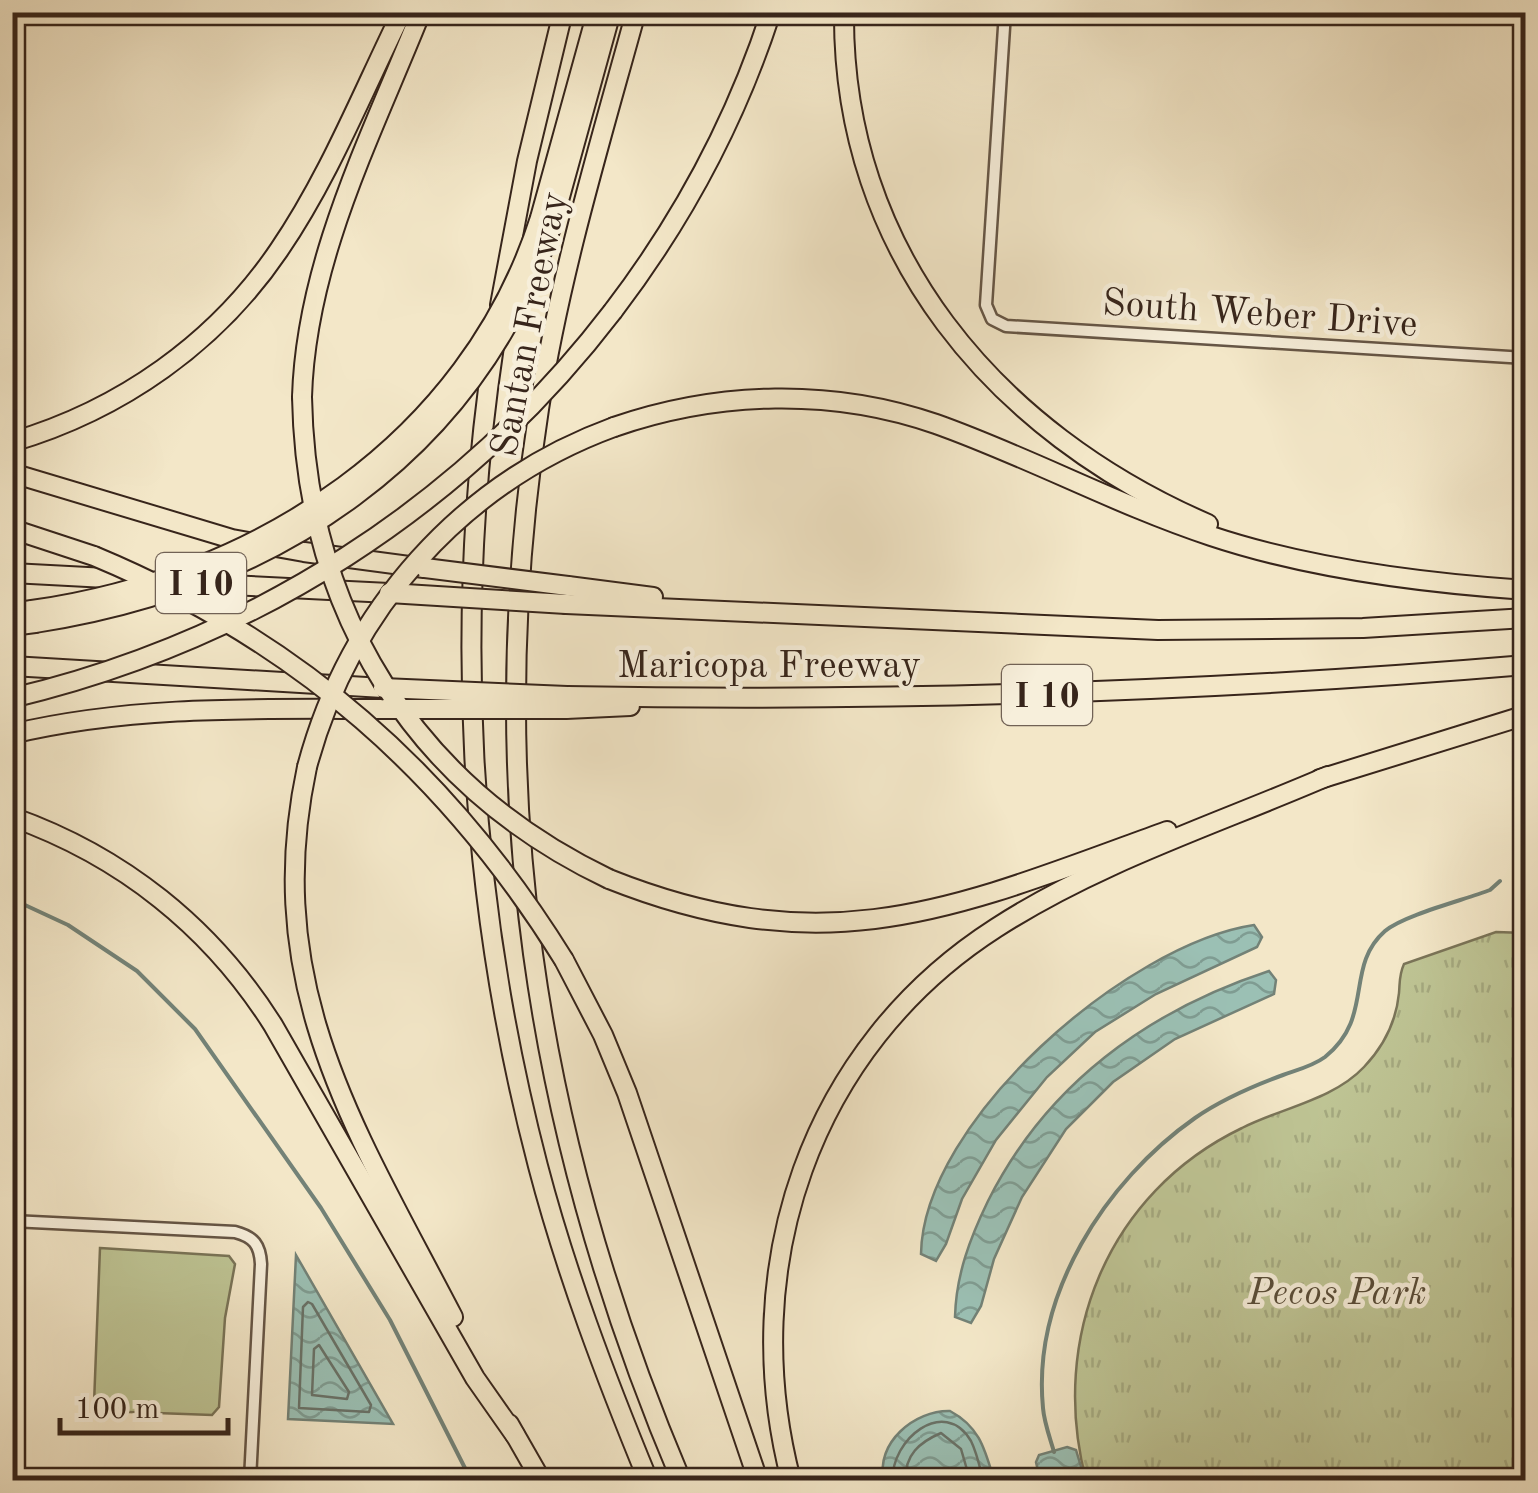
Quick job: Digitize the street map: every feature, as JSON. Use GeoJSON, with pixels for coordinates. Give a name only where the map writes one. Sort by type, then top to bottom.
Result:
{"type":"FeatureCollection","features":[{"type":"Feature","properties":{"kind":"highway"},"geometry":{"type":"LineString","coordinates":[[12,442],[109,402],[168,365],[215,325],[256,281],[312,195],[402,12]]}},
{"type":"Feature","properties":{"kind":"highway"},"geometry":{"type":"LineString","coordinates":[[421,12],[320,270],[305,345],[304,450],[320,539],[338,595],[376,673],[423,739],[473,790],[529,834],[608,879],[693,908],[756,920],[820,924],[885,920],[982,898],[1328,776],[1526,715]]}},
{"type":"Feature","properties":{"kind":"highway","name":"Santan Freeway"},"geometry":{"type":"LineString","coordinates":[[563,12],[518,201],[488,380],[476,504],[472,720],[482,854],[497,969],[520,1089],[574,1285],[648,1480]]}},
{"type":"Feature","properties":{"kind":"highway"},"geometry":{"type":"LineString","coordinates":[[12,613],[124,592],[210,562],[285,526],[361,476],[411,432],[464,369],[505,302],[546,220],[597,12]]}},
{"type":"Feature","properties":{"kind":"highway"},"geometry":{"type":"LineString","coordinates":[[12,626],[99,612],[188,586],[286,541],[354,498],[423,438],[479,370],[522,298],[611,12]]}},
{"type":"Feature","properties":{"kind":"highway","name":"Santan Freeway"},"geometry":{"type":"LineString","coordinates":[[636,12],[582,208],[546,368],[528,491],[516,654],[522,857],[535,980],[573,1168],[624,1338],[681,1480]]}},
{"type":"Feature","properties":{"kind":"highway"},"geometry":{"type":"LineString","coordinates":[[12,698],[120,667],[190,641],[256,610],[354,553],[476,460],[550,386],[658,248],[732,113],[771,12]]}},
{"type":"Feature","properties":{"kind":"highway"},"geometry":{"type":"LineString","coordinates":[[844,12],[853,111],[874,192],[908,267],[965,351],[1018,406],[1112,475],[1204,523],[1297,557]]}},
{"type":"Feature","properties":{"kind":"highway"},"geometry":{"type":"LineString","coordinates":[[541,1480],[361,1136],[328,1064],[300,965],[294,902],[297,820],[324,714],[375,613],[413,564],[455,522],[497,488],[546,457],[614,427],[660,412],[732,400],[797,399],[867,407],[934,424],[1172,523],[1245,546],[1414,580],[1526,590]]}},
{"type":"Feature","properties":{"kind":"highway"},"geometry":{"type":"LineString","coordinates":[[12,473],[232,539],[567,594]]}},
{"type":"Feature","properties":{"kind":"highway"},"geometry":{"type":"LineString","coordinates":[[12,529],[94,556],[244,632],[297,667],[375,729],[437,789],[478,836],[564,960],[603,1035],[637,1119],[758,1480]]}},
{"type":"Feature","properties":{"kind":"highway","name":"I 10"},"geometry":{"type":"LineString","coordinates":[[12,573],[389,593],[567,594]]}},
{"type":"Feature","properties":{"kind":"highway","name":"Maricopa Freeway"},"geometry":{"type":"LineString","coordinates":[[567,594],[752,611],[1036,627],[1363,628],[1526,618]]}},
{"type":"Feature","properties":{"kind":"highway","name":"Maricopa Freeway"},"geometry":{"type":"LineString","coordinates":[[12,666],[566,702],[1104,693],[1302,683],[1526,665]]}},
{"type":"Feature","properties":{"kind":"highway"},"geometry":{"type":"LineString","coordinates":[[12,734],[152,712],[566,702]]}},
{"type":"Feature","properties":{"kind":"highway"},"geometry":{"type":"LineString","coordinates":[[791,1480],[772,1369],[772,1312],[780,1250],[795,1190],[815,1139],[839,1091],[868,1048],[939,971],[1013,917],[1150,851],[1328,776]]}},
{"type":"Feature","properties":{"kind":"highway"},"geometry":{"type":"LineString","coordinates":[[12,817],[75,843],[137,880],[198,930],[239,976],[280,1036],[475,1378],[514,1434]]}},
{"type":"Feature","properties":{"kind":"street","name":"South Weber Drive"},"geometry":{"type":"LineString","coordinates":[[1005,12],[986,305],[992,320],[1006,326],[1526,358]]}},
{"type":"Feature","properties":{"kind":"street"},"geometry":{"type":"LineString","coordinates":[[12,1221],[235,1232],[254,1241],[260,1250],[261,1264],[250,1480]]}},
{"type":"Feature","properties":{"kind":"green space","name":"Pecos Park"},"geometry":{"type":"Polygon","coordinates":[[[1496,932],[1525,933],[1525,1480],[1086,1480],[1077,1427],[1076,1375],[1084,1324],[1100,1276],[1124,1231],[1155,1191],[1195,1156],[1242,1128],[1337,1088],[1364,1067],[1392,1024],[1404,964],[1496,932]]]}},
{"type":"Feature","properties":{"kind":"green space"},"geometry":{"type":"Polygon","coordinates":[[[100,1248],[229,1256],[235,1264],[225,1318],[219,1407],[212,1415],[101,1411],[94,1404],[100,1248]]]}},
{"type":"Feature","properties":{"kind":"water"},"geometry":{"type":"Polygon","coordinates":[[[1254,925],[1262,937],[1257,947],[1156,994],[1095,1032],[1047,1077],[996,1140],[962,1199],[936,1261],[921,1254],[931,1202],[956,1149],[994,1096],[1041,1047],[1093,1002],[1149,966],[1203,939],[1254,925]]]}},
{"type":"Feature","properties":{"kind":"water"},"geometry":{"type":"Polygon","coordinates":[[[1269,971],[1276,980],[1274,994],[1175,1039],[1113,1082],[1066,1129],[1022,1197],[971,1323],[955,1317],[961,1272],[975,1229],[1012,1159],[1039,1122],[1070,1088],[1142,1031],[1224,988],[1269,971]]]}},
{"type":"Feature","properties":{"kind":"water"},"geometry":{"type":"Polygon","coordinates":[[[296,1255],[393,1424],[288,1419],[296,1255]]]}},
{"type":"Feature","properties":{"kind":"water"},"geometry":{"type":"Polygon","coordinates":[[[950,1411],[975,1432],[994,1480],[884,1480],[886,1453],[900,1431],[924,1416],[950,1411]]]}},
{"type":"Feature","properties":{"kind":"water"},"geometry":{"type":"Polygon","coordinates":[[[1067,1447],[1076,1450],[1085,1480],[1040,1480],[1036,1462],[1039,1455],[1067,1447]]]}},
{"type":"Feature","properties":{"kind":"waterway"},"geometry":{"type":"LineString","coordinates":[[1054,1452],[1043,1408],[1049,1324],[1081,1244],[1104,1208],[1162,1144],[1195,1118],[1238,1094],[1325,1057],[1350,1026],[1365,960],[1385,931],[1420,914],[1490,890],[1500,881]]}},
{"type":"Feature","properties":{"kind":"waterway"},"geometry":{"type":"LineString","coordinates":[[12,899],[68,925],[137,971],[195,1029],[321,1208],[390,1320],[471,1480]]}}]}
